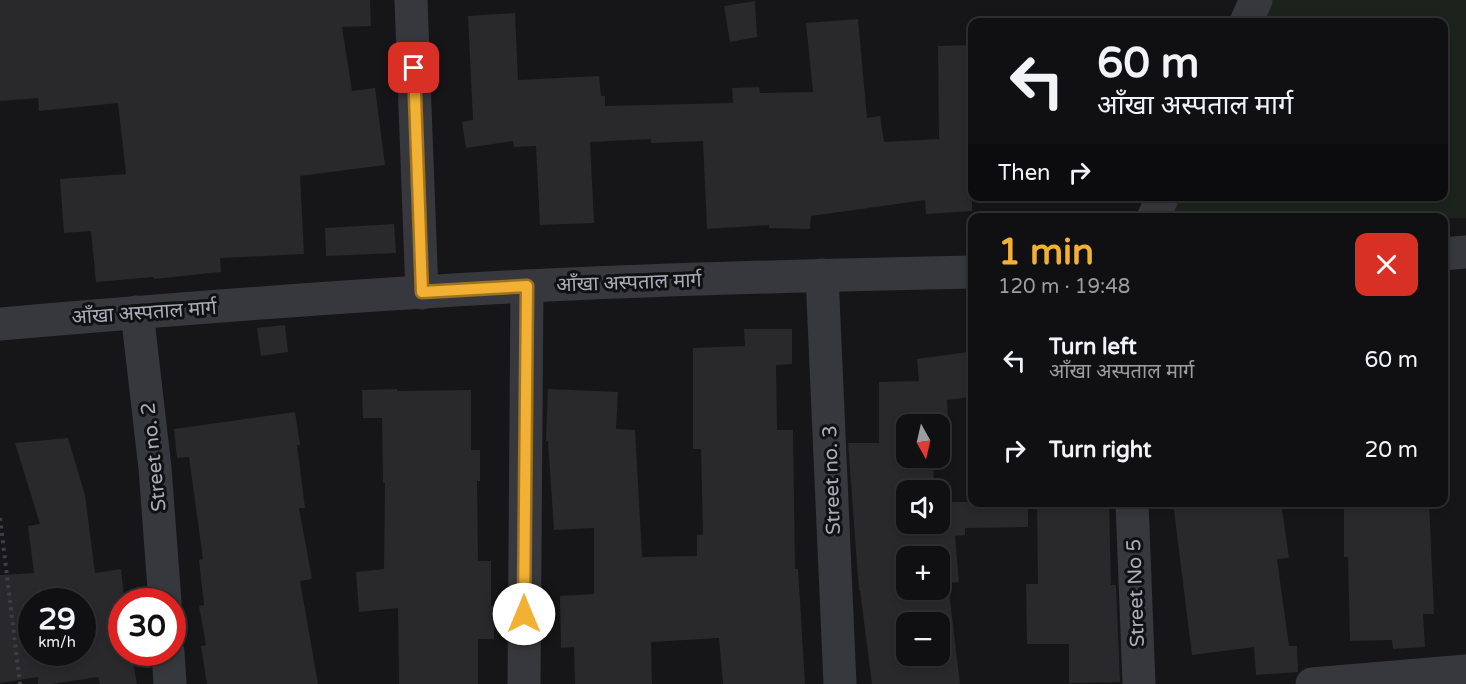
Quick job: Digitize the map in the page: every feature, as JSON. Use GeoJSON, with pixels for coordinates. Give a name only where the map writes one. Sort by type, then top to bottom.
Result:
{"type":"FeatureCollection","features":[{"type":"Feature","properties":{"kind":"street"},"geometry":{"type":"LineString","coordinates":[[411,0],[422,292]]}},
{"type":"Feature","properties":{"kind":"street"},"geometry":{"type":"LineString","coordinates":[[1248,18],[1256,0]]}},
{"type":"Feature","properties":{"kind":"street"},"geometry":{"type":"LineString","coordinates":[[1448,254],[1466,252]]}},
{"type":"Feature","properties":{"kind":"street","name":"आँखा अस्पताल मार्ग"},"geometry":{"type":"LineString","coordinates":[[0,324],[137,312],[527,286],[968,272]]}},
{"type":"Feature","properties":{"kind":"street","name":"Street no. 3"},"geometry":{"type":"LineString","coordinates":[[822,275],[840,684]]}},
{"type":"Feature","properties":{"kind":"street"},"geometry":{"type":"LineString","coordinates":[[524,684],[527,286]]}},
{"type":"Feature","properties":{"kind":"street","name":"Street no. 2"},"geometry":{"type":"LineString","coordinates":[[137,312],[155,468],[164,588]]}},
{"type":"Feature","properties":{"kind":"street","name":"Street No 5"},"geometry":{"type":"LineString","coordinates":[[1132,507],[1139,684]]}},
{"type":"Feature","properties":{"kind":"street"},"geometry":{"type":"LineString","coordinates":[[169,666],[170,684]]}},
{"type":"Feature","properties":{"kind":"street"},"geometry":{"type":"LineString","coordinates":[[1312,684],[1466,671]]}},
{"type":"Feature","properties":{"kind":"path"},"geometry":{"type":"LineString","coordinates":[[0,518],[20,684]]}},
{"type":"Feature","properties":{"kind":"shaded area"},"geometry":{"type":"Polygon","coordinates":[[[1267,0],[1466,0],[1466,218],[1448,218],[1448,213],[1164,213],[1170,201],[1448,201],[1448,18],[1258,18],[1267,0]]]}},
{"type":"Feature","properties":{"kind":"building"},"geometry":{"type":"Polygon","coordinates":[[[0,0],[370,0],[371,26],[342,27],[352,91],[375,88],[385,165],[300,176],[304,254],[220,258],[221,272],[96,282],[91,231],[64,233],[60,179],[126,174],[118,103],[39,111],[38,98],[0,101],[0,0]]]}},
{"type":"Feature","properties":{"kind":"building"},"geometry":{"type":"Polygon","coordinates":[[[755,1],[757,37],[730,42],[724,6],[755,1]]]}},
{"type":"Feature","properties":{"kind":"building"},"geometry":{"type":"Polygon","coordinates":[[[515,13],[518,80],[599,76],[601,96],[605,96],[605,106],[733,103],[732,88],[759,87],[760,93],[813,92],[806,23],[858,19],[867,118],[880,116],[884,142],[939,139],[938,46],[968,45],[968,201],[972,201],[972,211],[926,214],[925,200],[811,216],[810,229],[769,228],[769,225],[707,229],[703,141],[651,143],[651,139],[590,142],[594,223],[540,225],[536,146],[514,147],[513,141],[466,148],[462,122],[473,120],[468,16],[515,13]]]}},
{"type":"Feature","properties":{"kind":"building"},"geometry":{"type":"Polygon","coordinates":[[[394,224],[396,253],[326,256],[325,228],[394,224]]]}},
{"type":"Feature","properties":{"kind":"building"},"geometry":{"type":"Polygon","coordinates":[[[285,325],[288,352],[261,356],[257,328],[285,325]]]}},
{"type":"Feature","properties":{"kind":"building"},"geometry":{"type":"Polygon","coordinates":[[[744,329],[792,329],[792,364],[776,365],[777,430],[793,430],[795,569],[798,569],[805,684],[723,684],[719,638],[651,642],[652,684],[575,684],[574,647],[561,648],[560,596],[594,594],[594,528],[554,530],[548,441],[546,441],[548,389],[618,392],[616,429],[635,430],[642,557],[697,556],[697,535],[703,535],[701,449],[693,449],[693,348],[745,346],[744,329]]]}},
{"type":"Feature","properties":{"kind":"building"},"geometry":{"type":"Polygon","coordinates":[[[968,352],[968,397],[947,400],[948,414],[896,414],[896,468],[933,468],[934,480],[896,480],[896,534],[950,534],[950,502],[968,502],[968,507],[1028,507],[1028,527],[965,528],[965,535],[955,536],[959,582],[950,583],[950,546],[896,546],[896,600],[950,600],[960,684],[872,684],[859,590],[848,443],[879,443],[879,382],[919,381],[917,359],[968,352]]]}},
{"type":"Feature","properties":{"kind":"building"},"geometry":{"type":"Polygon","coordinates":[[[397,389],[397,391],[471,390],[471,450],[480,450],[480,481],[477,481],[478,561],[491,561],[491,606],[494,606],[494,639],[478,639],[478,684],[399,684],[398,608],[359,612],[356,572],[384,569],[385,483],[383,483],[382,418],[363,418],[362,390],[397,389]]]}},
{"type":"Feature","properties":{"kind":"building"},"geometry":{"type":"Polygon","coordinates":[[[295,412],[305,508],[299,508],[312,579],[300,581],[318,684],[207,684],[201,646],[206,645],[199,606],[204,605],[199,560],[203,559],[189,457],[177,458],[174,429],[295,412]]]}},
{"type":"Feature","properties":{"kind":"building"},"geometry":{"type":"Polygon","coordinates":[[[68,438],[85,495],[95,573],[121,569],[123,588],[108,588],[108,666],[134,666],[137,684],[100,684],[98,677],[51,684],[38,684],[38,677],[0,683],[0,575],[34,573],[28,526],[40,524],[15,443],[68,438]]]}},
{"type":"Feature","properties":{"kind":"building"},"geometry":{"type":"Polygon","coordinates":[[[1037,507],[1109,507],[1111,585],[1116,585],[1120,682],[1069,683],[1069,644],[1027,644],[1026,584],[1038,584],[1037,507]]]}},
{"type":"Feature","properties":{"kind":"building"},"geometry":{"type":"Polygon","coordinates":[[[1174,507],[1282,507],[1289,558],[1277,559],[1289,646],[1297,646],[1298,672],[1256,675],[1254,647],[1192,655],[1174,507]]]}},
{"type":"Feature","properties":{"kind":"building"},"geometry":{"type":"Polygon","coordinates":[[[1344,507],[1429,507],[1434,614],[1423,614],[1425,647],[1393,649],[1392,640],[1350,641],[1348,557],[1344,557],[1344,507]]]}},
{"type":"Feature","properties":{"kind":"route"},"geometry":{"type":"LineString","coordinates":[[414,68],[422,292],[527,286],[524,614]]}}]}
